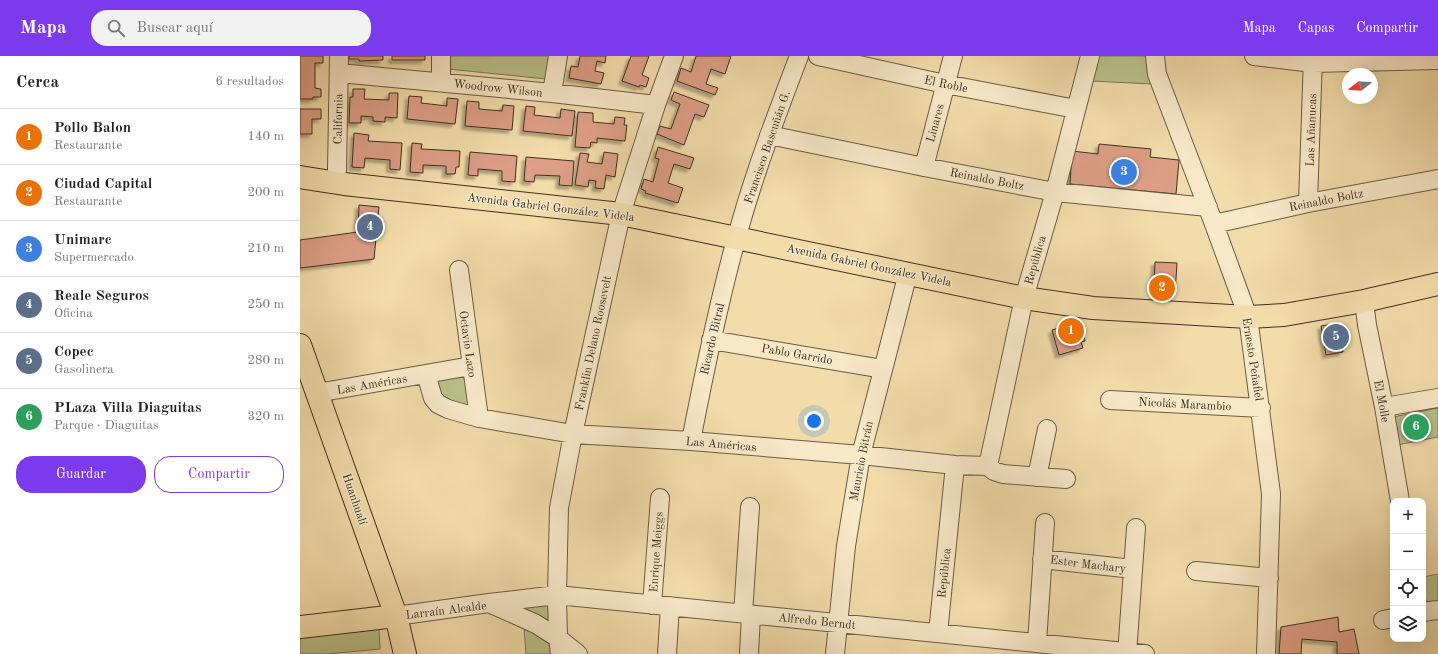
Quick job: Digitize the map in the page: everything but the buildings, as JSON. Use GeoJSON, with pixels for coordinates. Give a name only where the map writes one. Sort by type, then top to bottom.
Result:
{"type":"FeatureCollection","features":[{"type":"Feature","properties":{"kind":"main road","name":"Avenida Gabriel González Videla"},"geometry":{"type":"LineString","coordinates":[[300,177],[335,183],[621,214],[908,272],[1024,298],[1093,308],[1248,317],[1284,315],[1364,301],[1438,284]]}},
{"type":"Feature","properties":{"kind":"main road","name":"Huanhualí"},"geometry":{"type":"LineString","coordinates":[[300,345],[396,616],[405,654]]}},
{"type":"Feature","properties":{"kind":"main road","name":"Larraín Alcalde"},"geometry":{"type":"LineString","coordinates":[[300,627],[396,616]]}},
{"type":"Feature","properties":{"kind":"street"},"geometry":{"type":"LineString","coordinates":[[441,56],[441,82]]}},
{"type":"Feature","properties":{"kind":"street"},"geometry":{"type":"LineString","coordinates":[[552,93],[558,56]]}},
{"type":"Feature","properties":{"kind":"street","name":"Franklin Delano Roosevelt"},"geometry":{"type":"LineString","coordinates":[[559,646],[557,595],[559,508],[573,434],[621,214],[656,105],[674,56]]}},
{"type":"Feature","properties":{"kind":"street","name":"Francisco Bascuñán G."},"geometry":{"type":"LineString","coordinates":[[736,238],[769,135],[799,56]]}},
{"type":"Feature","properties":{"kind":"street","name":"El Roble"},"geometry":{"type":"LineString","coordinates":[[818,56],[945,84],[1076,109]]}},
{"type":"Feature","properties":{"kind":"street","name":"Linares"},"geometry":{"type":"LineString","coordinates":[[924,168],[953,56]]}},
{"type":"Feature","properties":{"kind":"street","name":"República"},"geometry":{"type":"LineString","coordinates":[[988,466],[1024,298],[1055,192],[1090,56]]}},
{"type":"Feature","properties":{"kind":"street","name":"Ernesto Peñafiel"},"geometry":{"type":"LineString","coordinates":[[1155,56],[1157,74],[1248,317],[1271,494],[1266,654]]}},
{"type":"Feature","properties":{"kind":"street"},"geometry":{"type":"LineString","coordinates":[[1254,56],[1313,60],[1438,60]]}},
{"type":"Feature","properties":{"kind":"street","name":"Las Añanucas"},"geometry":{"type":"LineString","coordinates":[[1308,203],[1313,60]]}},
{"type":"Feature","properties":{"kind":"street","name":"Woodrow Wilson"},"geometry":{"type":"LineString","coordinates":[[339,65],[441,82],[656,105]]}},
{"type":"Feature","properties":{"kind":"street","name":"California"},"geometry":{"type":"LineString","coordinates":[[335,183],[337,170],[339,65]]}},
{"type":"Feature","properties":{"kind":"street","name":"Reinaldo Boltz"},"geometry":{"type":"LineString","coordinates":[[769,135],[924,168],[1055,192],[1208,207]]}},
{"type":"Feature","properties":{"kind":"street","name":"Reinaldo Boltz"},"geometry":{"type":"LineString","coordinates":[[1214,224],[1308,203],[1438,179]]}},
{"type":"Feature","properties":{"kind":"street","name":"Ricardo Bitral"},"geometry":{"type":"LineString","coordinates":[[691,441],[711,340],[736,238]]}},
{"type":"Feature","properties":{"kind":"street","name":"Octavio Lazo"},"geometry":{"type":"LineString","coordinates":[[458,270],[479,418]]}},
{"type":"Feature","properties":{"kind":"street","name":"Mauricio Bitrán"},"geometry":{"type":"LineString","coordinates":[[835,654],[846,546],[860,455],[908,272]]}},
{"type":"Feature","properties":{"kind":"street","name":"El Molle"},"geometry":{"type":"LineString","coordinates":[[1364,301],[1370,344],[1384,407],[1399,498]]}},
{"type":"Feature","properties":{"kind":"street","name":"Pablo Garrido"},"geometry":{"type":"LineString","coordinates":[[711,340],[883,369]]}},
{"type":"Feature","properties":{"kind":"street","name":"Las Américas"},"geometry":{"type":"LineString","coordinates":[[318,393],[471,366]]}},
{"type":"Feature","properties":{"kind":"street","name":"Las Américas"},"geometry":{"type":"LineString","coordinates":[[426,374],[432,398],[448,410],[479,418],[573,434],[691,441],[860,455],[955,465],[988,466],[994,471],[1004,474],[1066,479]]}},
{"type":"Feature","properties":{"kind":"street"},"geometry":{"type":"LineString","coordinates":[[1384,407],[1438,398]]}},
{"type":"Feature","properties":{"kind":"street","name":"Nicolás Marambio"},"geometry":{"type":"LineString","coordinates":[[1110,400],[1261,408]]}},
{"type":"Feature","properties":{"kind":"street"},"geometry":{"type":"LineString","coordinates":[[1037,477],[1047,429]]}},
{"type":"Feature","properties":{"kind":"street","name":"República"},"geometry":{"type":"LineString","coordinates":[[938,633],[955,465]]}},
{"type":"Feature","properties":{"kind":"street","name":"Enrique Meiggs"},"geometry":{"type":"LineString","coordinates":[[652,605],[660,498]]}},
{"type":"Feature","properties":{"kind":"street"},"geometry":{"type":"LineString","coordinates":[[749,654],[747,614],[750,507]]}},
{"type":"Feature","properties":{"kind":"street","name":"Ester Machary"},"geometry":{"type":"LineString","coordinates":[[1036,643],[1045,523]]}},
{"type":"Feature","properties":{"kind":"street","name":"Ester Machary"},"geometry":{"type":"LineString","coordinates":[[1127,653],[1136,528]]}},
{"type":"Feature","properties":{"kind":"street","name":"Ester Machary"},"geometry":{"type":"LineString","coordinates":[[1042,559],[1133,569]]}},
{"type":"Feature","properties":{"kind":"street"},"geometry":{"type":"LineString","coordinates":[[1196,571],[1269,578]]}},
{"type":"Feature","properties":{"kind":"street","name":"Alfredo Berndt"},"geometry":{"type":"LineString","coordinates":[[489,603],[557,595],[1145,654]]}},
{"type":"Feature","properties":{"kind":"street","name":"Larraín Alcalde"},"geometry":{"type":"LineString","coordinates":[[396,616],[489,603],[536,624],[559,646],[578,654]]}},
{"type":"Feature","properties":{"kind":"street","name":"Enrique Meiggs"},"geometry":{"type":"LineString","coordinates":[[667,654],[670,606]]}},
{"type":"Feature","properties":{"kind":"street"},"geometry":{"type":"LineString","coordinates":[[1426,612],[1438,610]]}},
{"type":"Feature","properties":{"kind":"green space"},"geometry":{"type":"Polygon","coordinates":[[[448,56],[551,56],[546,79],[448,69],[448,56]]]}},
{"type":"Feature","properties":{"kind":"green space"},"geometry":{"type":"Polygon","coordinates":[[[1098,56],[1148,56],[1152,84],[1091,81],[1098,56]]]}},
{"type":"Feature","properties":{"kind":"green space"},"geometry":{"type":"Polygon","coordinates":[[[469,375],[474,408],[437,396],[433,378],[469,375]]]}},
{"type":"Feature","properties":{"kind":"green space"},"geometry":{"type":"Polygon","coordinates":[[[1438,408],[1438,437],[1397,445],[1393,417],[1438,408]]]}},
{"type":"Feature","properties":{"kind":"green space"},"geometry":{"type":"Polygon","coordinates":[[[1438,574],[1438,601],[1429,602],[1426,600],[1426,576],[1438,574]]]}},
{"type":"Feature","properties":{"kind":"green space"},"geometry":{"type":"Polygon","coordinates":[[[542,600],[550,606],[551,618],[541,623],[519,606],[542,600]]]}},
{"type":"Feature","properties":{"kind":"green space"},"geometry":{"type":"Polygon","coordinates":[[[524,628],[553,642],[553,654],[526,654],[524,628]]]}},
{"type":"Feature","properties":{"kind":"green space"},"geometry":{"type":"Polygon","coordinates":[[[379,629],[380,649],[328,654],[300,654],[300,637],[379,629]]]}},
{"type":"Feature","properties":{"kind":"place","name":"Unimarc"},"geometry":{"type":"Point","coordinates":[1124,172]}},
{"type":"Feature","properties":{"kind":"place","name":"Reale Seguros"},"geometry":{"type":"Point","coordinates":[370,227]}},
{"type":"Feature","properties":{"kind":"place","name":"Ciudad Capital"},"geometry":{"type":"Point","coordinates":[1162,288]}},
{"type":"Feature","properties":{"kind":"place","name":"Pollo Balon"},"geometry":{"type":"Point","coordinates":[1071,331]}},
{"type":"Feature","properties":{"kind":"place","name":"Copec"},"geometry":{"type":"Point","coordinates":[1336,337]}},
{"type":"Feature","properties":{"kind":"place","name":"PLaza Villa Diaguitas"},"geometry":{"type":"Point","coordinates":[1416,427]}}]}
